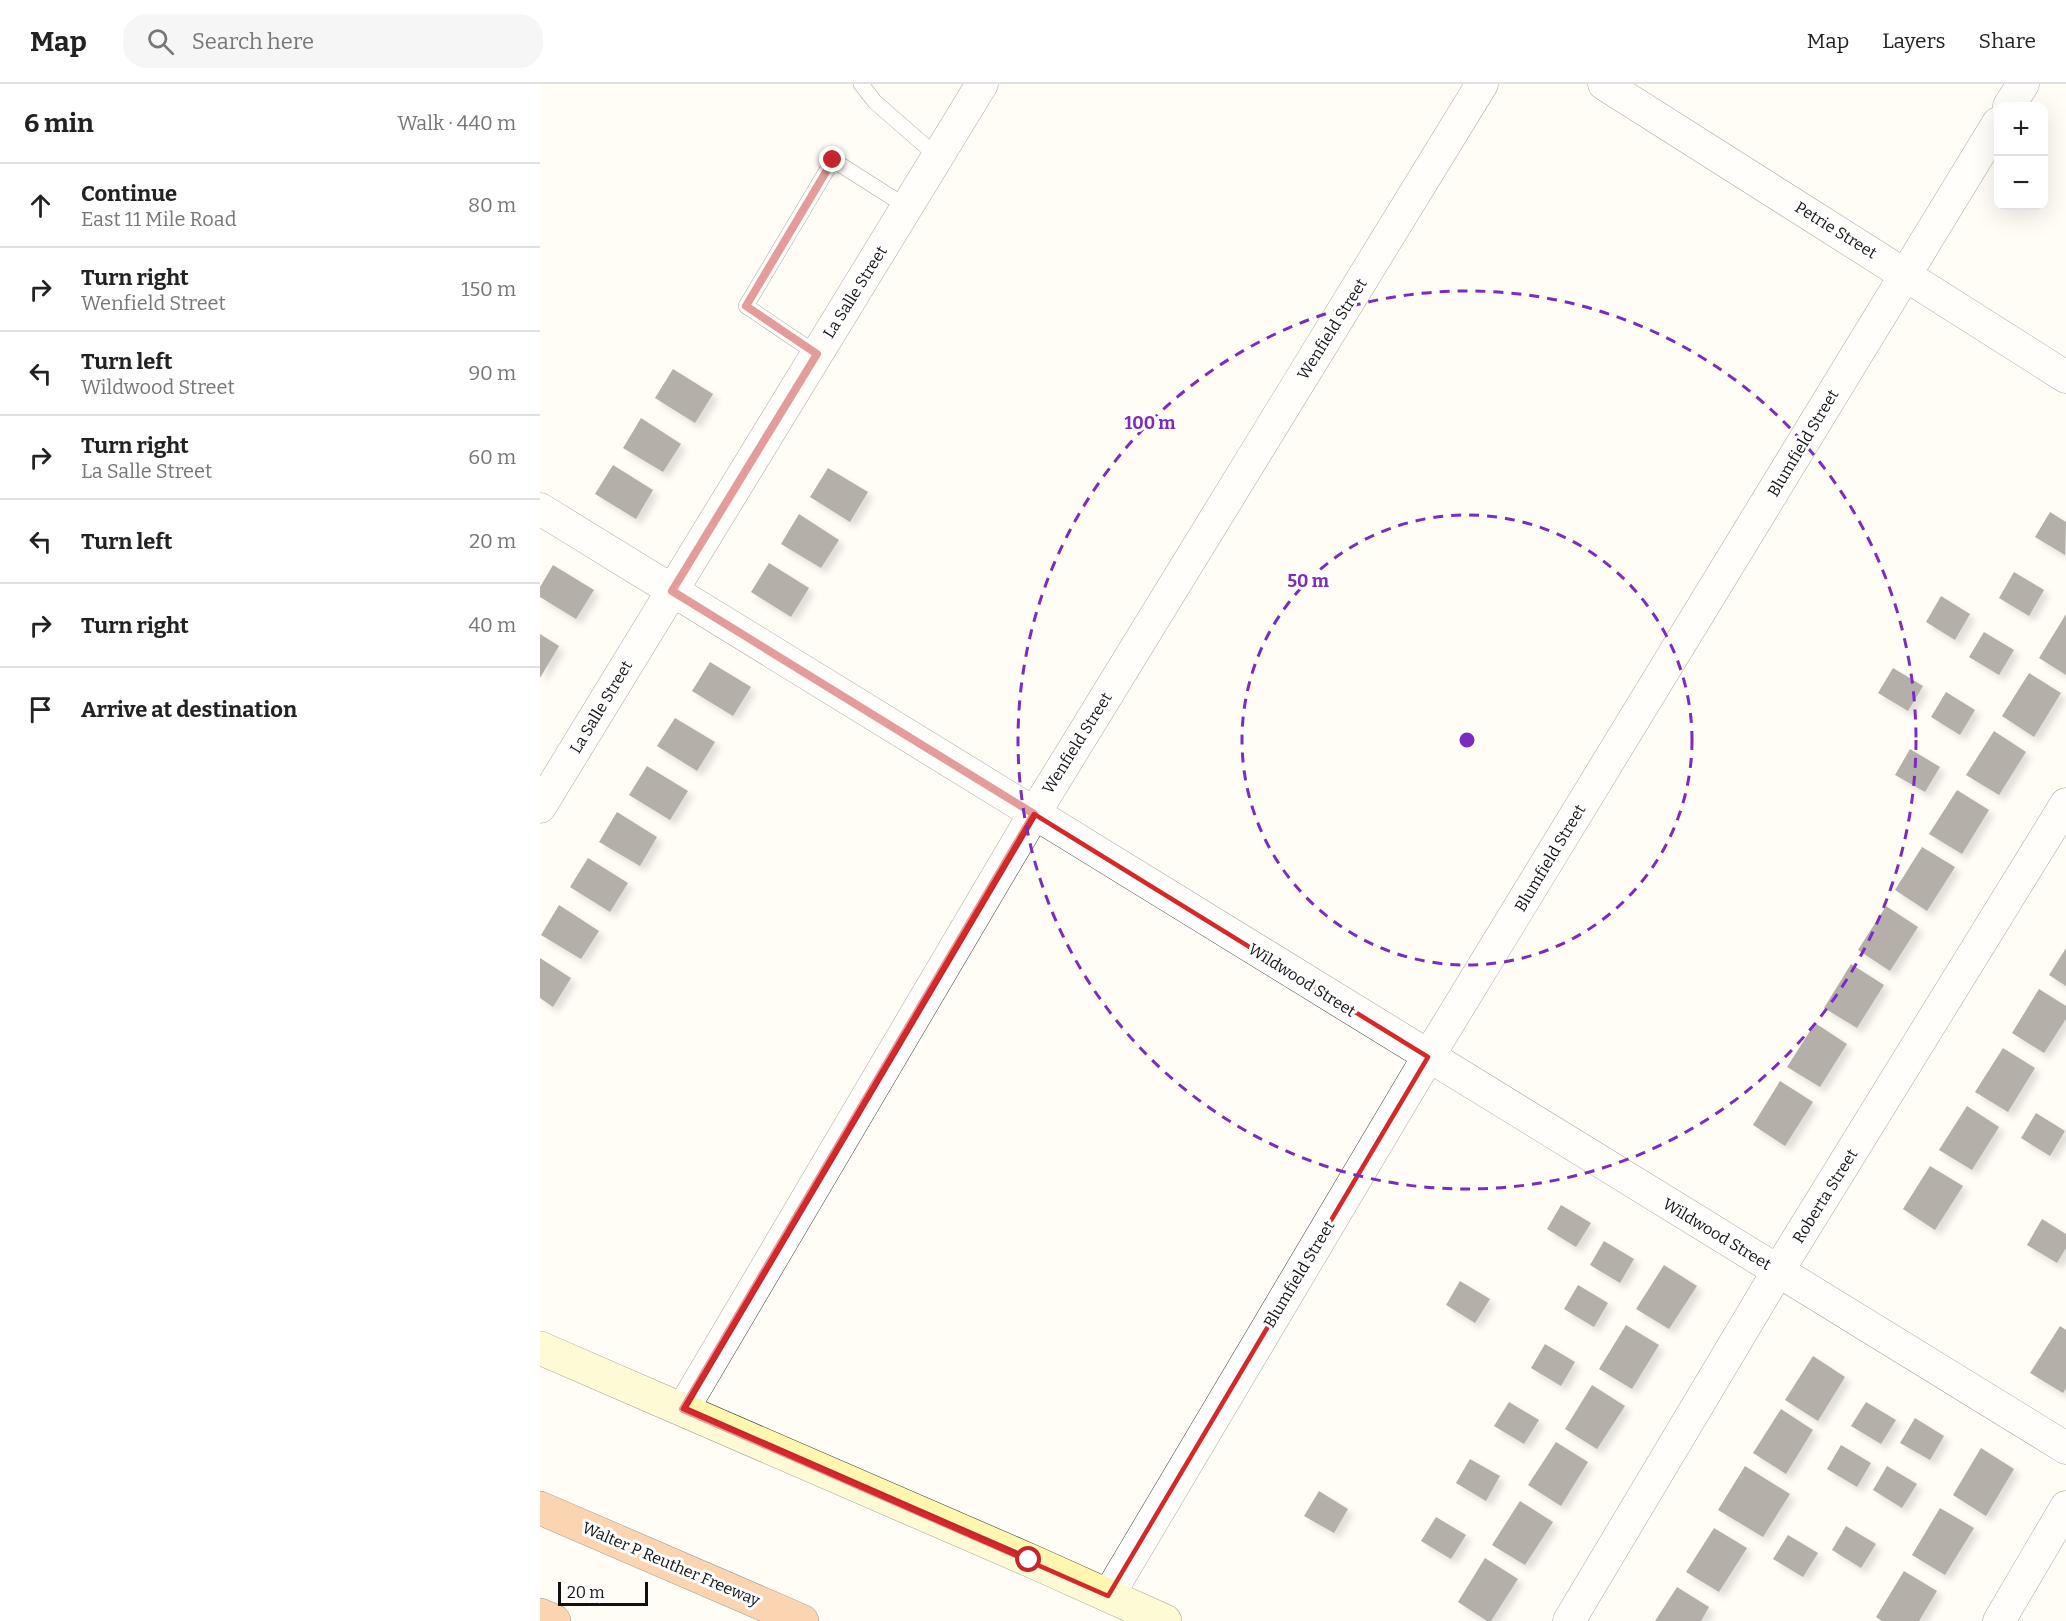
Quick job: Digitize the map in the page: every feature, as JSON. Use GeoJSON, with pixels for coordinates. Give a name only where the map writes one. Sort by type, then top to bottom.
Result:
{"type":"FeatureCollection","features":[{"type":"Feature","properties":{"kind":"highway","name":"Walter P Reuther Freeway"},"geometry":{"type":"LineString","coordinates":[[540,1508],[802,1621]]}},
{"type":"Feature","properties":{"kind":"highway"},"geometry":{"type":"LineString","coordinates":[[540,1615],[554,1621]]}},
{"type":"Feature","properties":{"kind":"main road"},"geometry":{"type":"LineString","coordinates":[[540,1348],[1165,1621]]}},
{"type":"Feature","properties":{"kind":"street","name":"La Salle Street"},"geometry":{"type":"LineString","coordinates":[[540,807],[982,84]]}},
{"type":"Feature","properties":{"kind":"street","name":"Wenfield Street"},"geometry":{"type":"LineString","coordinates":[[683,1409],[1034,814],[1482,84]]}},
{"type":"Feature","properties":{"kind":"street","name":"Petrie Street"},"geometry":{"type":"LineString","coordinates":[[1604,84],[2066,377]]}},
{"type":"Feature","properties":{"kind":"street"},"geometry":{"type":"LineString","coordinates":[[2012,102],[2023,84]]}},
{"type":"Feature","properties":{"kind":"street","name":"Blumfield Street"},"geometry":{"type":"LineString","coordinates":[[1108,1596],[1428,1057],[1994,130]]}},
{"type":"Feature","properties":{"kind":"street","name":"Wildwood Street"},"geometry":{"type":"LineString","coordinates":[[540,509],[2066,1448]]}},
{"type":"Feature","properties":{"kind":"street","name":"Roberta Street"},"geometry":{"type":"LineString","coordinates":[[1569,1621],[1778,1271],[2066,804]]}},
{"type":"Feature","properties":{"kind":"street"},"geometry":{"type":"LineString","coordinates":[[1999,1621],[2066,1507]]}},
{"type":"Feature","properties":{"kind":"lane"},"geometry":{"type":"LineString","coordinates":[[861,84],[875,102],[938,157]]}},
{"type":"Feature","properties":{"kind":"lane"},"geometry":{"type":"LineString","coordinates":[[817,354],[746,306],[833,160],[907,207]]}},
{"type":"Feature","properties":{"kind":"highlighted area"},"geometry":{"type":"Polygon","coordinates":[[[1034,814],[1428,1057],[1108,1596],[683,1409],[1034,814]]]}},
{"type":"Feature","properties":{"kind":"building"},"geometry":{"type":"Polygon","coordinates":[[[673,369],[713,394],[695,423],[655,398],[673,369]]]}},
{"type":"Feature","properties":{"kind":"building"},"geometry":{"type":"Polygon","coordinates":[[[641,418],[681,444],[663,472],[623,448],[641,418]]]}},
{"type":"Feature","properties":{"kind":"building"},"geometry":{"type":"Polygon","coordinates":[[[613,465],[653,490],[636,519],[595,494],[613,465]]]}},
{"type":"Feature","properties":{"kind":"building"},"geometry":{"type":"Polygon","coordinates":[[[828,468],[868,492],[850,522],[810,497],[828,468]]]}},
{"type":"Feature","properties":{"kind":"building"},"geometry":{"type":"Polygon","coordinates":[[[2050,512],[2066,522],[2065,555],[2035,537],[2050,512]]]}},
{"type":"Feature","properties":{"kind":"building"},"geometry":{"type":"Polygon","coordinates":[[[799,514],[839,540],[821,568],[781,544],[799,514]]]}},
{"type":"Feature","properties":{"kind":"building"},"geometry":{"type":"Polygon","coordinates":[[[769,563],[809,588],[791,617],[751,592],[769,563]]]}},
{"type":"Feature","properties":{"kind":"building"},"geometry":{"type":"Polygon","coordinates":[[[553,565],[594,590],[576,619],[540,597],[540,587],[553,565]]]}},
{"type":"Feature","properties":{"kind":"building"},"geometry":{"type":"Polygon","coordinates":[[[2014,572],[2044,590],[2029,616],[1999,598],[2014,572]]]}},
{"type":"Feature","properties":{"kind":"building"},"geometry":{"type":"Polygon","coordinates":[[[1941,596],[1970,614],[1955,640],[1926,622],[1941,596]]]}},
{"type":"Feature","properties":{"kind":"building"},"geometry":{"type":"Polygon","coordinates":[[[2066,614],[2066,675],[2039,658],[2066,614]]]}},
{"type":"Feature","properties":{"kind":"building"},"geometry":{"type":"Polygon","coordinates":[[[1984,632],[2014,650],[1999,675],[1969,657],[1984,632]]]}},
{"type":"Feature","properties":{"kind":"building"},"geometry":{"type":"Polygon","coordinates":[[[540,634],[559,646],[540,678],[540,634]]]}},
{"type":"Feature","properties":{"kind":"building"},"geometry":{"type":"Polygon","coordinates":[[[710,662],[751,687],[733,716],[692,691],[710,662]]]}},
{"type":"Feature","properties":{"kind":"building"},"geometry":{"type":"Polygon","coordinates":[[[1893,668],[1923,686],[1908,711],[1878,693],[1893,668]]]}},
{"type":"Feature","properties":{"kind":"building"},"geometry":{"type":"Polygon","coordinates":[[[2029,673],[2061,693],[2034,737],[2002,716],[2029,673]]]}},
{"type":"Feature","properties":{"kind":"building"},"geometry":{"type":"Polygon","coordinates":[[[1946,692],[1975,710],[1960,735],[1931,717],[1946,692]]]}},
{"type":"Feature","properties":{"kind":"building"},"geometry":{"type":"Polygon","coordinates":[[[675,718],[715,742],[697,771],[657,746],[675,718]]]}},
{"type":"Feature","properties":{"kind":"building"},"geometry":{"type":"Polygon","coordinates":[[[1994,731],[2026,752],[1999,795],[1966,775],[1994,731]]]}},
{"type":"Feature","properties":{"kind":"building"},"geometry":{"type":"Polygon","coordinates":[[[1910,749],[1940,767],[1925,792],[1895,775],[1910,749]]]}},
{"type":"Feature","properties":{"kind":"building"},"geometry":{"type":"Polygon","coordinates":[[[647,766],[688,791],[670,820],[629,795],[647,766]]]}},
{"type":"Feature","properties":{"kind":"building"},"geometry":{"type":"Polygon","coordinates":[[[1957,790],[1989,810],[1962,854],[1929,834],[1957,790]]]}},
{"type":"Feature","properties":{"kind":"building"},"geometry":{"type":"Polygon","coordinates":[[[617,812],[657,837],[640,866],[599,842],[617,812]]]}},
{"type":"Feature","properties":{"kind":"building"},"geometry":{"type":"Polygon","coordinates":[[[1922,847],[1955,867],[1927,911],[1895,890],[1922,847]]]}},
{"type":"Feature","properties":{"kind":"building"},"geometry":{"type":"Polygon","coordinates":[[[588,858],[628,883],[610,912],[570,887],[588,858]]]}},
{"type":"Feature","properties":{"kind":"building"},"geometry":{"type":"Polygon","coordinates":[[[559,905],[599,931],[581,959],[541,935],[559,905]]]}},
{"type":"Feature","properties":{"kind":"building"},"geometry":{"type":"Polygon","coordinates":[[[1886,906],[1918,927],[1890,971],[1858,950],[1886,906]]]}},
{"type":"Feature","properties":{"kind":"building"},"geometry":{"type":"Polygon","coordinates":[[[2066,948],[2066,986],[2049,975],[2066,948]]]}},
{"type":"Feature","properties":{"kind":"building"},"geometry":{"type":"Polygon","coordinates":[[[540,958],[571,978],[553,1007],[540,998],[540,958]]]}},
{"type":"Feature","properties":{"kind":"building"},"geometry":{"type":"Polygon","coordinates":[[[1851,964],[1884,985],[1857,1028],[1824,1008],[1851,964]]]}},
{"type":"Feature","properties":{"kind":"building"},"geometry":{"type":"Polygon","coordinates":[[[2039,989],[2066,1006],[2066,1019],[2044,1053],[2012,1033],[2039,989]]]}},
{"type":"Feature","properties":{"kind":"building"},"geometry":{"type":"Polygon","coordinates":[[[1815,1023],[1847,1044],[1820,1087],[1787,1067],[1815,1023]]]}},
{"type":"Feature","properties":{"kind":"building"},"geometry":{"type":"Polygon","coordinates":[[[2003,1048],[2035,1068],[2008,1112],[1975,1092],[2003,1048]]]}},
{"type":"Feature","properties":{"kind":"building"},"geometry":{"type":"Polygon","coordinates":[[[1780,1081],[1813,1102],[1785,1146],[1753,1125],[1780,1081]]]}},
{"type":"Feature","properties":{"kind":"building"},"geometry":{"type":"Polygon","coordinates":[[[1967,1106],[1999,1127],[1972,1170],[1939,1150],[1967,1106]]]}},
{"type":"Feature","properties":{"kind":"building"},"geometry":{"type":"Polygon","coordinates":[[[2036,1113],[2065,1131],[2050,1156],[2021,1138],[2036,1113]]]}},
{"type":"Feature","properties":{"kind":"building"},"geometry":{"type":"Polygon","coordinates":[[[1930,1166],[1963,1186],[1935,1230],[1903,1209],[1930,1166]]]}},
{"type":"Feature","properties":{"kind":"building"},"geometry":{"type":"Polygon","coordinates":[[[1561,1205],[1591,1223],[1576,1247],[1547,1229],[1561,1205]]]}},
{"type":"Feature","properties":{"kind":"building"},"geometry":{"type":"Polygon","coordinates":[[[2042,1219],[2066,1234],[2066,1248],[2057,1263],[2027,1245],[2042,1219]]]}},
{"type":"Feature","properties":{"kind":"building"},"geometry":{"type":"Polygon","coordinates":[[[1604,1241],[1634,1259],[1620,1283],[1590,1265],[1604,1241]]]}},
{"type":"Feature","properties":{"kind":"building"},"geometry":{"type":"Polygon","coordinates":[[[1664,1265],[1697,1286],[1669,1329],[1636,1309],[1664,1265]]]}},
{"type":"Feature","properties":{"kind":"building"},"geometry":{"type":"Polygon","coordinates":[[[1460,1281],[1490,1299],[1475,1323],[1446,1305],[1460,1281]]]}},
{"type":"Feature","properties":{"kind":"building"},"geometry":{"type":"Polygon","coordinates":[[[1578,1285],[1608,1303],[1594,1327],[1564,1309],[1578,1285]]]}},
{"type":"Feature","properties":{"kind":"building"},"geometry":{"type":"Polygon","coordinates":[[[1626,1325],[1659,1345],[1632,1389],[1599,1369],[1626,1325]]]}},
{"type":"Feature","properties":{"kind":"building"},"geometry":{"type":"Polygon","coordinates":[[[2060,1326],[2066,1330],[2066,1388],[2063,1393],[2030,1373],[2060,1326]]]}},
{"type":"Feature","properties":{"kind":"building"},"geometry":{"type":"Polygon","coordinates":[[[1545,1344],[1575,1362],[1561,1386],[1531,1368],[1545,1344]]]}},
{"type":"Feature","properties":{"kind":"building"},"geometry":{"type":"Polygon","coordinates":[[[1813,1356],[1845,1377],[1818,1421],[1785,1400],[1813,1356]]]}},
{"type":"Feature","properties":{"kind":"building"},"geometry":{"type":"Polygon","coordinates":[[[1592,1385],[1625,1406],[1597,1449],[1565,1429],[1592,1385]]]}},
{"type":"Feature","properties":{"kind":"building"},"geometry":{"type":"Polygon","coordinates":[[[1509,1402],[1539,1420],[1524,1444],[1494,1426],[1509,1402]]]}},
{"type":"Feature","properties":{"kind":"building"},"geometry":{"type":"Polygon","coordinates":[[[1866,1402],[1896,1420],[1881,1444],[1851,1426],[1866,1402]]]}},
{"type":"Feature","properties":{"kind":"building"},"geometry":{"type":"Polygon","coordinates":[[[1781,1409],[1813,1430],[1786,1474],[1753,1453],[1781,1409]]]}},
{"type":"Feature","properties":{"kind":"building"},"geometry":{"type":"Polygon","coordinates":[[[1915,1418],[1944,1436],[1930,1460],[1900,1443],[1915,1418]]]}},
{"type":"Feature","properties":{"kind":"building"},"geometry":{"type":"Polygon","coordinates":[[[1556,1442],[1588,1462],[1561,1506],[1528,1485],[1556,1442]]]}},
{"type":"Feature","properties":{"kind":"building"},"geometry":{"type":"Polygon","coordinates":[[[1841,1445],[1871,1463],[1857,1487],[1827,1469],[1841,1445]]]}},
{"type":"Feature","properties":{"kind":"building"},"geometry":{"type":"Polygon","coordinates":[[[1981,1448],[2014,1469],[1986,1516],[1953,1495],[1981,1448]]]}},
{"type":"Feature","properties":{"kind":"building"},"geometry":{"type":"Polygon","coordinates":[[[1470,1459],[1500,1476],[1486,1501],[1456,1483],[1470,1459]]]}},
{"type":"Feature","properties":{"kind":"building"},"geometry":{"type":"Polygon","coordinates":[[[1745,1466],[1790,1494],[1763,1537],[1718,1510],[1745,1466]]]}},
{"type":"Feature","properties":{"kind":"building"},"geometry":{"type":"Polygon","coordinates":[[[1887,1466],[1917,1484],[1902,1508],[1873,1490],[1887,1466]]]}},
{"type":"Feature","properties":{"kind":"building"},"geometry":{"type":"Polygon","coordinates":[[[1319,1491],[1348,1509],[1334,1533],[1304,1516],[1319,1491]]]}},
{"type":"Feature","properties":{"kind":"building"},"geometry":{"type":"Polygon","coordinates":[[[1520,1501],[1553,1522],[1525,1565],[1492,1545],[1520,1501]]]}},
{"type":"Feature","properties":{"kind":"building"},"geometry":{"type":"Polygon","coordinates":[[[1940,1508],[1974,1528],[1945,1575],[1912,1555],[1940,1508]]]}},
{"type":"Feature","properties":{"kind":"building"},"geometry":{"type":"Polygon","coordinates":[[[1436,1517],[1466,1535],[1451,1559],[1421,1541],[1436,1517]]]}},
{"type":"Feature","properties":{"kind":"building"},"geometry":{"type":"Polygon","coordinates":[[[1846,1526],[1876,1544],[1861,1568],[1832,1550],[1846,1526]]]}},
{"type":"Feature","properties":{"kind":"building"},"geometry":{"type":"Polygon","coordinates":[[[1714,1528],[1747,1548],[1719,1592],[1686,1572],[1714,1528]]]}},
{"type":"Feature","properties":{"kind":"building"},"geometry":{"type":"Polygon","coordinates":[[[1788,1535],[1818,1553],[1803,1577],[1773,1559],[1788,1535]]]}},
{"type":"Feature","properties":{"kind":"building"},"geometry":{"type":"Polygon","coordinates":[[[1485,1558],[1518,1579],[1491,1621],[1487,1621],[1458,1602],[1485,1558]]]}},
{"type":"Feature","properties":{"kind":"building"},"geometry":{"type":"Polygon","coordinates":[[[1904,1571],[1937,1591],[1919,1621],[1882,1621],[1876,1617],[1904,1571]]]}},
{"type":"Feature","properties":{"kind":"building"},"geometry":{"type":"Polygon","coordinates":[[[1677,1587],[1709,1607],[1701,1621],[1655,1621],[1677,1587]]]}},
{"type":"Feature","properties":{"kind":"route"},"geometry":{"type":"LineString","coordinates":[[833,160],[746,306],[817,354],[672,591],[1034,814],[683,1409],[1029,1560]]}}]}
